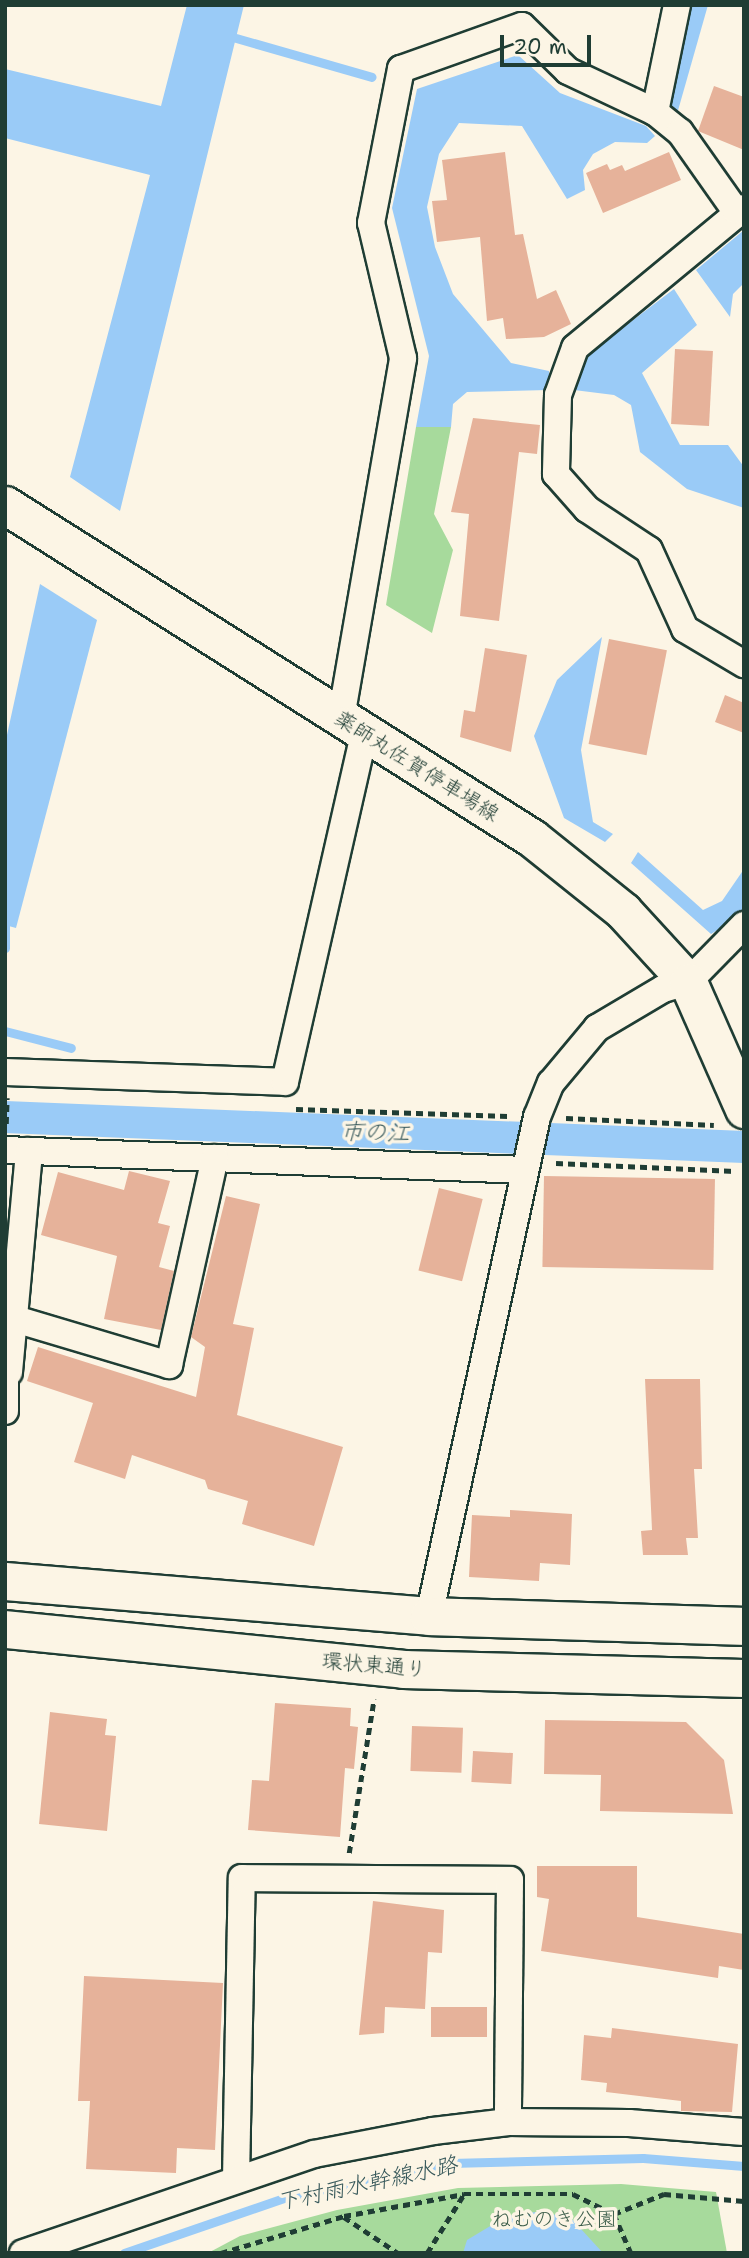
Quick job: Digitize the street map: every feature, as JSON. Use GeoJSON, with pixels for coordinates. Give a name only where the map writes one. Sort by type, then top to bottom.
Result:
{"type":"FeatureCollection","features":[{"type":"Feature","properties":{"kind":"main road","name":"薬師丸佐賀停車場線"},"geometry":{"type":"LineString","coordinates":[[5,505],[532,838],[623,912],[688,982],[735,1117]]}},
{"type":"Feature","properties":{"kind":"main road"},"geometry":{"type":"LineString","coordinates":[[5,1581],[429,1616],[744,1626]]}},
{"type":"Feature","properties":{"kind":"main road","name":"環状東通り"},"geometry":{"type":"LineString","coordinates":[[5,1629],[403,1669],[744,1678]]}},
{"type":"Feature","properties":{"kind":"street"},"geometry":{"type":"LineString","coordinates":[[655,112],[677,5]]}},
{"type":"Feature","properties":{"kind":"street"},"geometry":{"type":"LineString","coordinates":[[6,1084],[285,1082],[353,726],[403,358],[371,223],[401,69],[520,16],[568,71],[655,112],[680,132],[739,209],[575,348],[560,383],[556,474],[570,495],[649,550],[685,629],[744,664]]}},
{"type":"Feature","properties":{"kind":"street"},"geometry":{"type":"LineString","coordinates":[[429,1616],[537,1117],[551,1083],[597,1028],[663,989],[688,982],[744,925]]}},
{"type":"Feature","properties":{"kind":"street"},"geometry":{"type":"LineString","coordinates":[[5,1411],[7,1372],[15,1319],[17,1150],[526,1166]]}},
{"type":"Feature","properties":{"kind":"street"},"geometry":{"type":"LineString","coordinates":[[15,1319],[169,1365],[215,1158]]}},
{"type":"Feature","properties":{"kind":"street"},"geometry":{"type":"LineString","coordinates":[[236,2179],[242,1878],[510,1880],[508,2122]]}},
{"type":"Feature","properties":{"kind":"street"},"geometry":{"type":"LineString","coordinates":[[23,2253],[314,2154],[508,2122],[629,2123],[744,2133]]}},
{"type":"Feature","properties":{"kind":"path"},"geometry":{"type":"LineString","coordinates":[[6,1084],[6,1133]]}},
{"type":"Feature","properties":{"kind":"path"},"geometry":{"type":"LineString","coordinates":[[537,1117],[735,1117]]}},
{"type":"Feature","properties":{"kind":"path"},"geometry":{"type":"LineString","coordinates":[[526,1166],[735,1171]]}},
{"type":"Feature","properties":{"kind":"path"},"geometry":{"type":"LineString","coordinates":[[344,1879],[375,1695]]}},
{"type":"Feature","properties":{"kind":"path"},"geometry":{"type":"LineString","coordinates":[[427,2253],[464,2194]]}},
{"type":"Feature","properties":{"kind":"path"},"geometry":{"type":"LineString","coordinates":[[221,2253],[344,2216],[464,2194],[573,2194],[614,2214],[631,2253]]}},
{"type":"Feature","properties":{"kind":"path"},"geometry":{"type":"LineString","coordinates":[[614,2214],[664,2194],[744,2201]]}},
{"type":"Feature","properties":{"kind":"path"},"geometry":{"type":"LineString","coordinates":[[344,2216],[398,2253]]}},
{"type":"Feature","properties":{"kind":"green space"},"geometry":{"type":"Polygon","coordinates":[[[416,427],[451,427],[434,514],[453,550],[432,633],[386,605],[416,427]]]}},
{"type":"Feature","properties":{"kind":"green space","name":"ねむのき公園"},"geometry":{"type":"Polygon","coordinates":[[[621,2184],[716,2192],[727,2253],[208,2253],[240,2236],[337,2210],[458,2188],[621,2184]]]}},
{"type":"Feature","properties":{"kind":"water"},"geometry":{"type":"Polygon","coordinates":[[[187,5],[244,5],[120,511],[70,477],[150,175],[5,138],[5,69],[161,106],[187,5]]]}},
{"type":"Feature","properties":{"kind":"water"},"geometry":{"type":"Polygon","coordinates":[[[690,5],[708,5],[677,114],[665,112],[690,5]]]}},
{"type":"Feature","properties":{"kind":"water"},"geometry":{"type":"Polygon","coordinates":[[[518,55],[560,93],[646,126],[655,136],[647,143],[615,142],[593,154],[583,170],[585,190],[567,199],[522,126],[459,123],[439,154],[427,207],[435,247],[453,294],[511,363],[549,371],[548,390],[467,392],[453,404],[451,427],[416,427],[429,356],[392,208],[417,89],[518,55]]]}},
{"type":"Feature","properties":{"kind":"water"},"geometry":{"type":"Polygon","coordinates":[[[744,230],[744,283],[733,294],[730,317],[696,270],[744,230]]]}},
{"type":"Feature","properties":{"kind":"water"},"geometry":{"type":"Polygon","coordinates":[[[674,289],[697,325],[642,373],[680,445],[728,445],[744,467],[744,508],[687,489],[640,452],[631,405],[614,395],[574,390],[574,374],[591,352],[674,289]]]}},
{"type":"Feature","properties":{"kind":"water"},"geometry":{"type":"Polygon","coordinates":[[[40,584],[97,620],[16,928],[5,925],[5,744],[40,584]]]}},
{"type":"Feature","properties":{"kind":"water"},"geometry":{"type":"Polygon","coordinates":[[[602,637],[581,750],[593,822],[613,834],[605,842],[564,818],[534,736],[557,680],[602,637]]]}},
{"type":"Feature","properties":{"kind":"water"},"geometry":{"type":"Polygon","coordinates":[[[638,852],[703,910],[722,901],[744,869],[744,914],[711,934],[631,863],[638,852]]]}},
{"type":"Feature","properties":{"kind":"water"},"geometry":{"type":"Polygon","coordinates":[[[536,2212],[570,2217],[603,2253],[463,2253],[467,2240],[507,2216],[536,2212]]]}},
{"type":"Feature","properties":{"kind":"building"},"geometry":{"type":"Polygon","coordinates":[[[714,86],[744,97],[744,150],[698,131],[714,86]]]}},
{"type":"Feature","properties":{"kind":"building"},"geometry":{"type":"Polygon","coordinates":[[[505,152],[515,235],[523,234],[537,299],[556,290],[571,324],[544,337],[506,339],[503,318],[487,321],[480,237],[437,242],[432,201],[447,200],[442,160],[505,152]]]}},
{"type":"Feature","properties":{"kind":"building"},"geometry":{"type":"Polygon","coordinates":[[[669,152],[681,180],[603,213],[586,173],[607,164],[610,170],[622,165],[625,171],[669,152]]]}},
{"type":"Feature","properties":{"kind":"building"},"geometry":{"type":"Polygon","coordinates":[[[675,349],[713,351],[709,426],[671,424],[675,349]]]}},
{"type":"Feature","properties":{"kind":"building"},"geometry":{"type":"Polygon","coordinates":[[[473,418],[540,425],[537,454],[519,452],[499,621],[460,616],[469,514],[451,512],[473,418]]]}},
{"type":"Feature","properties":{"kind":"building"},"geometry":{"type":"Polygon","coordinates":[[[609,639],[667,650],[646,755],[589,744],[609,639]]]}},
{"type":"Feature","properties":{"kind":"building"},"geometry":{"type":"Polygon","coordinates":[[[485,648],[527,655],[511,752],[460,737],[464,710],[475,712],[485,648]]]}},
{"type":"Feature","properties":{"kind":"building"},"geometry":{"type":"Polygon","coordinates":[[[725,695],[744,703],[744,733],[715,722],[725,695]]]}},
{"type":"Feature","properties":{"kind":"building"},"geometry":{"type":"Polygon","coordinates":[[[129,1171],[170,1181],[158,1223],[170,1226],[159,1267],[174,1271],[161,1330],[104,1319],[117,1256],[41,1235],[58,1172],[124,1190],[129,1171]]]}},
{"type":"Feature","properties":{"kind":"building"},"geometry":{"type":"Polygon","coordinates":[[[544,1176],[715,1179],[713,1270],[542,1267],[544,1176]]]}},
{"type":"Feature","properties":{"kind":"building"},"geometry":{"type":"Polygon","coordinates":[[[439,1188],[483,1199],[462,1281],[418,1270],[439,1188]]]}},
{"type":"Feature","properties":{"kind":"building"},"geometry":{"type":"Polygon","coordinates":[[[226,1196],[260,1204],[233,1324],[254,1328],[237,1415],[343,1447],[314,1546],[242,1524],[248,1501],[208,1489],[205,1480],[132,1455],[125,1479],[74,1462],[93,1403],[27,1381],[38,1347],[196,1397],[205,1347],[191,1337],[226,1196]]]}},
{"type":"Feature","properties":{"kind":"building"},"geometry":{"type":"Polygon","coordinates":[[[645,1379],[700,1379],[702,1469],[694,1469],[698,1538],[686,1538],[688,1555],[643,1555],[641,1531],[652,1530],[645,1379]]]}},
{"type":"Feature","properties":{"kind":"building"},"geometry":{"type":"Polygon","coordinates":[[[510,1510],[572,1514],[570,1565],[540,1563],[539,1581],[469,1577],[472,1515],[510,1517],[510,1510]]]}},
{"type":"Feature","properties":{"kind":"building"},"geometry":{"type":"Polygon","coordinates":[[[275,1703],[351,1708],[350,1726],[358,1727],[354,1769],[345,1768],[340,1837],[248,1830],[252,1780],[269,1781],[275,1703]]]}},
{"type":"Feature","properties":{"kind":"building"},"geometry":{"type":"Polygon","coordinates":[[[50,1712],[107,1719],[105,1735],[116,1736],[107,1831],[39,1824],[50,1712]]]}},
{"type":"Feature","properties":{"kind":"building"},"geometry":{"type":"Polygon","coordinates":[[[545,1720],[686,1722],[724,1760],[733,1814],[600,1811],[601,1775],[544,1774],[545,1720]]]}},
{"type":"Feature","properties":{"kind":"building"},"geometry":{"type":"Polygon","coordinates":[[[412,1726],[463,1728],[461,1773],[410,1771],[412,1726]]]}},
{"type":"Feature","properties":{"kind":"building"},"geometry":{"type":"Polygon","coordinates":[[[473,1751],[513,1753],[511,1784],[471,1782],[473,1751]]]}},
{"type":"Feature","properties":{"kind":"building"},"geometry":{"type":"Polygon","coordinates":[[[537,1866],[637,1866],[637,1917],[744,1934],[744,1970],[719,1966],[718,1978],[541,1951],[549,1899],[537,1897],[537,1866]]]}},
{"type":"Feature","properties":{"kind":"building"},"geometry":{"type":"Polygon","coordinates":[[[373,1901],[444,1910],[442,1953],[428,1952],[425,2009],[385,2007],[384,2033],[359,2035],[373,1901]]]}},
{"type":"Feature","properties":{"kind":"building"},"geometry":{"type":"Polygon","coordinates":[[[84,1976],[223,1983],[215,2150],[177,2148],[176,2173],[86,2169],[90,2101],[78,2101],[84,1976]]]}},
{"type":"Feature","properties":{"kind":"building"},"geometry":{"type":"Polygon","coordinates":[[[431,2007],[487,2007],[487,2037],[431,2037],[431,2007]]]}},
{"type":"Feature","properties":{"kind":"building"},"geometry":{"type":"Polygon","coordinates":[[[612,2028],[738,2044],[732,2112],[681,2111],[681,2101],[606,2092],[607,2083],[581,2080],[584,2035],[611,2038],[612,2028]]]}},
{"type":"Feature","properties":{"kind":"waterway"},"geometry":{"type":"LineString","coordinates":[[236,38],[372,77]]}},
{"type":"Feature","properties":{"kind":"waterway"},"geometry":{"type":"LineString","coordinates":[[5,915],[5,948]]}},
{"type":"Feature","properties":{"kind":"waterway"},"geometry":{"type":"LineString","coordinates":[[5,1031],[71,1048]]}},
{"type":"Feature","properties":{"kind":"waterway","name":"市の江"},"geometry":{"type":"LineString","coordinates":[[5,1117],[744,1147]]}},
{"type":"Feature","properties":{"kind":"waterway","name":"下村雨水幹線水路"},"geometry":{"type":"LineString","coordinates":[[124,2253],[290,2196],[450,2163],[643,2158],[744,2166]]}}]}
